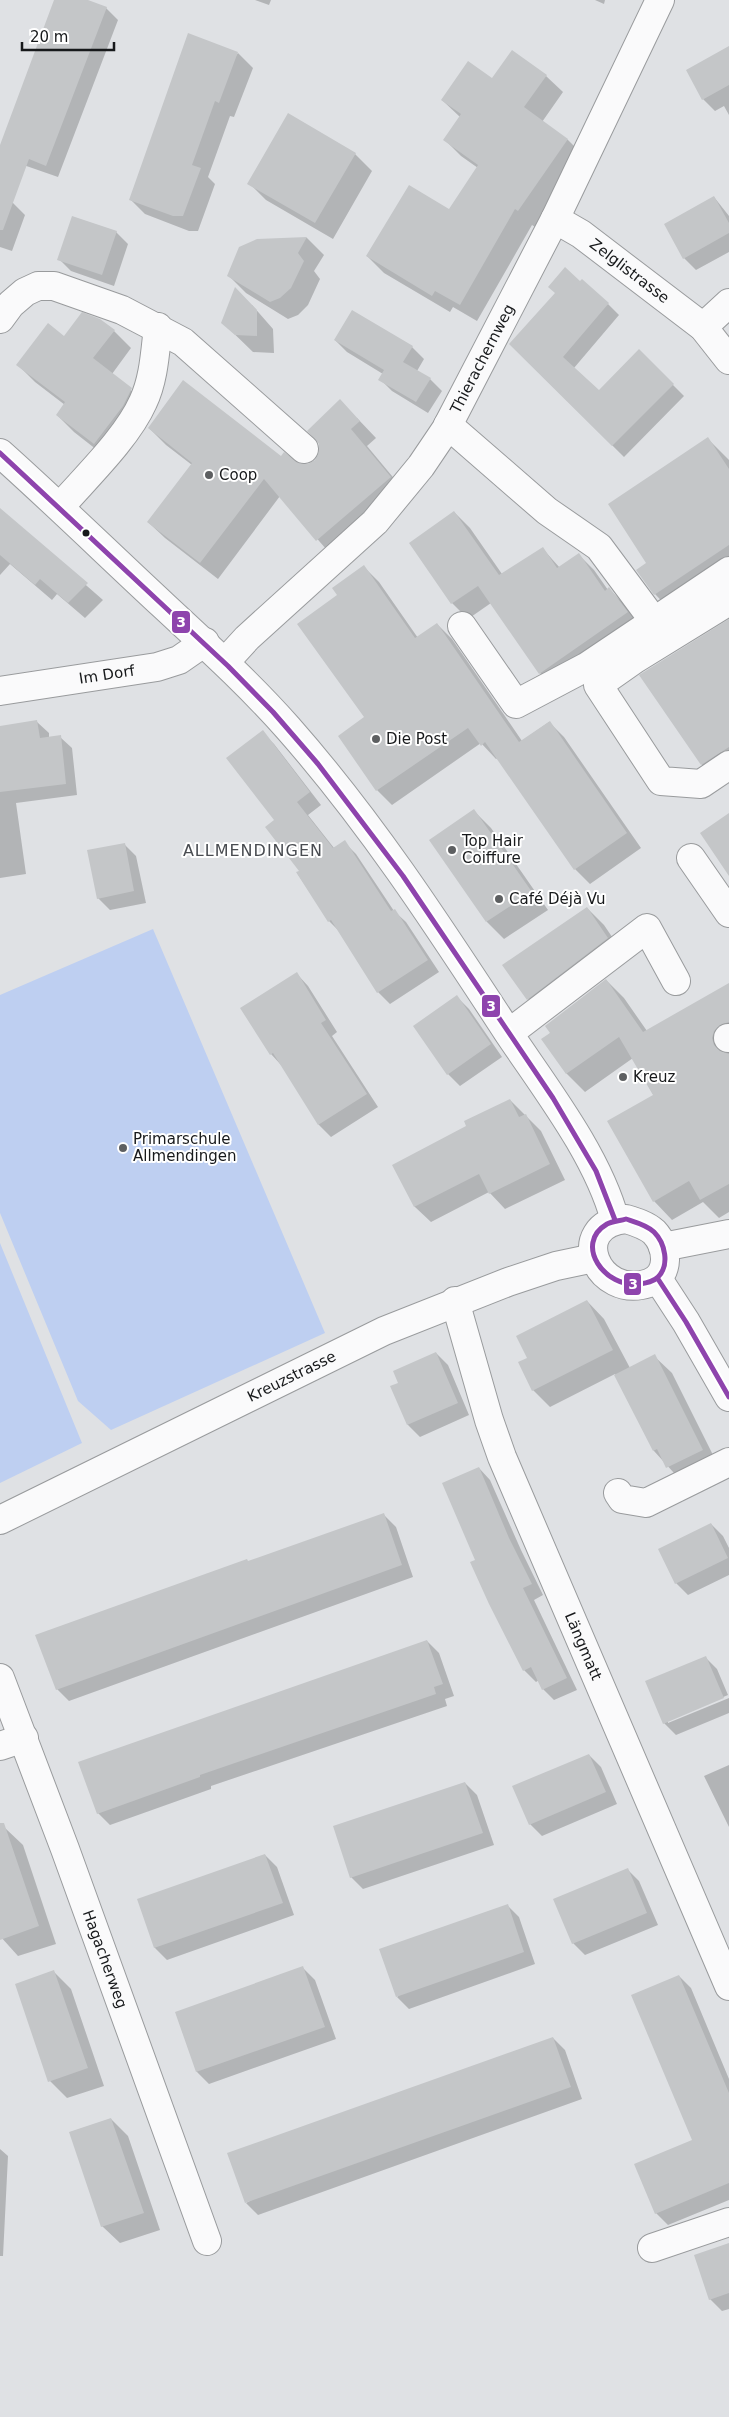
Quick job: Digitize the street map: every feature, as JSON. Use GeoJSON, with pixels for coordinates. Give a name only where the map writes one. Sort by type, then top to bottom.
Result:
{"type":"FeatureCollection","features":[{"type":"Feature","properties":{"kind":"street","name":"Thierachernweg"},"geometry":{"type":"LineString","coordinates":[[226,661],[253,632],[374,522],[421,466],[448,425],[555,219],[660,0]]}},
{"type":"Feature","properties":{"kind":"street","name":"Zelglistrasse"},"geometry":{"type":"LineString","coordinates":[[555,219],[581,234],[703,327],[729,360]]}},
{"type":"Feature","properties":{"kind":"street"},"geometry":{"type":"LineString","coordinates":[[0,319],[11,304],[25,292],[38,286],[54,286],[122,310],[158,327],[183,342],[304,450]]}},
{"type":"Feature","properties":{"kind":"street"},"geometry":{"type":"LineString","coordinates":[[703,327],[729,302]]}},
{"type":"Feature","properties":{"kind":"street"},"geometry":{"type":"LineString","coordinates":[[60,507],[130,426],[144,402],[153,371],[158,327]]}},
{"type":"Feature","properties":{"kind":"street"},"geometry":{"type":"LineString","coordinates":[[448,425],[548,511],[599,547],[654,621]]}},
{"type":"Feature","properties":{"kind":"street"},"geometry":{"type":"LineString","coordinates":[[0,453],[165,607],[226,661],[291,731],[365,824],[509,1033],[600,1178],[611,1203],[615,1220]]}},
{"type":"Feature","properties":{"kind":"street"},"geometry":{"type":"LineString","coordinates":[[462,626],[516,704],[586,667],[729,571]]}},
{"type":"Feature","properties":{"kind":"street"},"geometry":{"type":"LineString","coordinates":[[729,601],[635,659],[598,685],[661,781],[701,784],[729,765]]}},
{"type":"Feature","properties":{"kind":"street","name":"Im Dorf"},"geometry":{"type":"LineString","coordinates":[[0,691],[158,667],[179,660],[205,642]]}},
{"type":"Feature","properties":{"kind":"street"},"geometry":{"type":"LineString","coordinates":[[691,858],[729,913]]}},
{"type":"Feature","properties":{"kind":"street"},"geometry":{"type":"LineString","coordinates":[[509,1033],[647,928],[676,982]]}},
{"type":"Feature","properties":{"kind":"street"},"geometry":{"type":"LineString","coordinates":[[626,1219],[644,1225],[653,1231],[663,1247],[664,1271],[658,1279],[636,1286],[614,1282],[605,1276],[594,1258],[593,1244],[596,1234],[603,1226],[615,1220],[626,1219]]}},
{"type":"Feature","properties":{"kind":"street"},"geometry":{"type":"LineString","coordinates":[[663,1247],[729,1234]]}},
{"type":"Feature","properties":{"kind":"street","name":"Kreuzstrasse"},"geometry":{"type":"LineString","coordinates":[[0,1520],[384,1331],[455,1301],[556,1266],[594,1258]]}},
{"type":"Feature","properties":{"kind":"street"},"geometry":{"type":"LineString","coordinates":[[658,1279],[686,1322],[729,1397]]}},
{"type":"Feature","properties":{"kind":"street","name":"Längmatt"},"geometry":{"type":"LineString","coordinates":[[455,1301],[489,1420],[502,1457],[729,1986]]}},
{"type":"Feature","properties":{"kind":"street"},"geometry":{"type":"LineString","coordinates":[[618,1493],[622,1499],[646,1502],[729,1462]]}},
{"type":"Feature","properties":{"kind":"street","name":"Hagacherweg"},"geometry":{"type":"LineString","coordinates":[[0,1678],[12,1742],[207,2241]]}},
{"type":"Feature","properties":{"kind":"street"},"geometry":{"type":"LineString","coordinates":[[652,2248],[729,2222]]}},
{"type":"Feature","properties":{"kind":"shaded area","name":"Primarschule Allmendingen"},"geometry":{"type":"Polygon","coordinates":[[[153,929],[325,1333],[111,1430],[78,1401],[0,1213],[0,995],[153,929]]]}},
{"type":"Feature","properties":{"kind":"shaded area"},"geometry":{"type":"Polygon","coordinates":[[[0,1243],[82,1443],[0,1483],[0,1243]]]}},
{"type":"Feature","properties":{"kind":"building"},"geometry":{"type":"Polygon","coordinates":[[[54,0],[88,0],[107,7],[46,166],[29,159],[3,230],[0,230],[0,145],[54,0]]]}},
{"type":"Feature","properties":{"kind":"building"},"geometry":{"type":"Polygon","coordinates":[[[188,33],[238,52],[219,103],[215,101],[192,165],[201,168],[183,216],[173,216],[129,200],[188,33]]]}},
{"type":"Feature","properties":{"kind":"building"},"geometry":{"type":"Polygon","coordinates":[[[729,46],[729,85],[702,100],[686,70],[729,46]]]}},
{"type":"Feature","properties":{"kind":"building"},"geometry":{"type":"Polygon","coordinates":[[[512,50],[547,75],[524,107],[568,139],[518,211],[515,209],[460,305],[435,291],[432,296],[366,256],[409,185],[449,209],[478,165],[443,140],[461,114],[441,100],[468,61],[492,78],[512,50]]]}},
{"type":"Feature","properties":{"kind":"building"},"geometry":{"type":"Polygon","coordinates":[[[288,113],[356,153],[315,223],[247,184],[288,113]]]}},
{"type":"Feature","properties":{"kind":"building"},"geometry":{"type":"Polygon","coordinates":[[[714,196],[729,223],[729,233],[683,259],[664,224],[714,196]]]}},
{"type":"Feature","properties":{"kind":"building"},"geometry":{"type":"Polygon","coordinates":[[[72,216],[117,231],[102,275],[57,260],[72,216]]]}},
{"type":"Feature","properties":{"kind":"building"},"geometry":{"type":"Polygon","coordinates":[[[307,237],[298,253],[304,261],[291,288],[280,298],[270,302],[227,276],[239,247],[257,239],[307,237]]]}},
{"type":"Feature","properties":{"kind":"building"},"geometry":{"type":"Polygon","coordinates":[[[565,267],[609,303],[563,357],[599,390],[639,349],[674,384],[612,446],[509,344],[555,293],[548,287],[565,267]]]}},
{"type":"Feature","properties":{"kind":"building"},"geometry":{"type":"Polygon","coordinates":[[[235,287],[257,310],[257,336],[235,335],[221,323],[235,287]]]}},
{"type":"Feature","properties":{"kind":"building"},"geometry":{"type":"Polygon","coordinates":[[[352,310],[413,346],[403,362],[431,378],[416,402],[378,380],[384,370],[334,340],[352,310]]]}},
{"type":"Feature","properties":{"kind":"building"},"geometry":{"type":"Polygon","coordinates":[[[82,312],[100,319],[115,330],[93,358],[132,388],[123,406],[94,444],[56,415],[65,402],[16,365],[48,323],[64,336],[82,312]]]}},
{"type":"Feature","properties":{"kind":"building"},"geometry":{"type":"Polygon","coordinates":[[[183,380],[281,456],[284,452],[301,464],[308,464],[315,460],[319,452],[319,444],[307,431],[340,399],[360,421],[351,429],[391,477],[316,541],[264,479],[200,563],[147,522],[192,463],[148,428],[183,380]]]}},
{"type":"Feature","properties":{"kind":"building"},"geometry":{"type":"Polygon","coordinates":[[[708,437],[729,469],[729,545],[654,595],[636,570],[646,563],[608,504],[708,437]]]}},
{"type":"Feature","properties":{"kind":"building"},"geometry":{"type":"Polygon","coordinates":[[[0,508],[88,583],[68,603],[40,579],[35,585],[0,555],[0,508]]]}},
{"type":"Feature","properties":{"kind":"building"},"geometry":{"type":"Polygon","coordinates":[[[454,511],[499,575],[543,547],[557,568],[579,553],[605,591],[609,587],[628,612],[539,674],[478,586],[451,604],[409,543],[454,511]]]}},
{"type":"Feature","properties":{"kind":"building"},"geometry":{"type":"Polygon","coordinates":[[[364,565],[415,638],[437,623],[519,742],[550,721],[627,833],[574,870],[485,742],[481,746],[468,728],[376,791],[338,736],[364,717],[297,624],[337,595],[332,588],[364,565]]]}},
{"type":"Feature","properties":{"kind":"building"},"geometry":{"type":"Polygon","coordinates":[[[729,619],[729,747],[701,765],[639,675],[729,619]]]}},
{"type":"Feature","properties":{"kind":"building"},"geometry":{"type":"Polygon","coordinates":[[[37,720],[40,738],[61,735],[66,784],[0,792],[0,726],[37,720]]]}},
{"type":"Feature","properties":{"kind":"building"},"geometry":{"type":"Polygon","coordinates":[[[263,730],[310,792],[297,802],[333,848],[345,840],[391,911],[395,909],[428,960],[377,993],[331,920],[328,922],[296,872],[299,871],[265,827],[274,820],[226,758],[263,730]]]}},
{"type":"Feature","properties":{"kind":"building"},"geometry":{"type":"Polygon","coordinates":[[[474,809],[532,892],[486,922],[429,840],[474,809]]]}},
{"type":"Feature","properties":{"kind":"building"},"geometry":{"type":"Polygon","coordinates":[[[729,813],[729,876],[700,833],[729,813]]]}},
{"type":"Feature","properties":{"kind":"building"},"geometry":{"type":"Polygon","coordinates":[[[125,843],[134,891],[97,899],[87,850],[125,843]]]}},
{"type":"Feature","properties":{"kind":"building"},"geometry":{"type":"Polygon","coordinates":[[[587,907],[608,938],[527,1000],[502,965],[587,907]]]}},
{"type":"Feature","properties":{"kind":"building"},"geometry":{"type":"Polygon","coordinates":[[[297,972],[326,1020],[321,1023],[367,1094],[318,1125],[273,1053],[270,1055],[240,1008],[297,972]]]}},
{"type":"Feature","properties":{"kind":"building"},"geometry":{"type":"Polygon","coordinates":[[[606,979],[643,1032],[729,983],[729,1022],[720,1025],[714,1031],[712,1038],[714,1045],[720,1051],[729,1054],[729,1184],[700,1200],[689,1181],[653,1202],[607,1121],[653,1095],[619,1037],[566,1074],[541,1039],[550,1033],[545,1026],[606,979]]]}},
{"type":"Feature","properties":{"kind":"building"},"geometry":{"type":"Polygon","coordinates":[[[457,995],[491,1044],[447,1075],[413,1026],[457,995]]]}},
{"type":"Feature","properties":{"kind":"building"},"geometry":{"type":"Polygon","coordinates":[[[510,1099],[519,1117],[526,1114],[550,1164],[489,1194],[479,1174],[414,1207],[392,1165],[466,1126],[464,1121],[510,1099]]]}},
{"type":"Feature","properties":{"kind":"building"},"geometry":{"type":"Polygon","coordinates":[[[587,1300],[613,1350],[532,1391],[518,1362],[527,1358],[516,1336],[587,1300]]]}},
{"type":"Feature","properties":{"kind":"building"},"geometry":{"type":"Polygon","coordinates":[[[436,1352],[458,1403],[407,1425],[390,1386],[398,1383],[393,1371],[436,1352]]]}},
{"type":"Feature","properties":{"kind":"building"},"geometry":{"type":"Polygon","coordinates":[[[655,1354],[703,1450],[666,1468],[657,1449],[653,1451],[614,1375],[655,1354]]]}},
{"type":"Feature","properties":{"kind":"building"},"geometry":{"type":"Polygon","coordinates":[[[479,1467],[509,1538],[532,1584],[523,1588],[567,1678],[542,1690],[531,1667],[523,1671],[489,1604],[470,1562],[475,1560],[442,1483],[479,1467]]]}},
{"type":"Feature","properties":{"kind":"building"},"geometry":{"type":"Polygon","coordinates":[[[384,1513],[402,1565],[56,1690],[35,1635],[247,1559],[248,1561],[384,1513]]]}},
{"type":"Feature","properties":{"kind":"building"},"geometry":{"type":"Polygon","coordinates":[[[711,1523],[728,1558],[675,1584],[658,1549],[711,1523]]]}},
{"type":"Feature","properties":{"kind":"building"},"geometry":{"type":"Polygon","coordinates":[[[427,1640],[443,1684],[434,1687],[436,1694],[200,1775],[200,1777],[97,1814],[78,1762],[427,1640]]]}},
{"type":"Feature","properties":{"kind":"building"},"geometry":{"type":"Polygon","coordinates":[[[706,1656],[724,1698],[663,1724],[645,1681],[706,1656]]]}},
{"type":"Feature","properties":{"kind":"building"},"geometry":{"type":"Polygon","coordinates":[[[589,1754],[606,1792],[529,1825],[512,1786],[589,1754]]]}},
{"type":"Feature","properties":{"kind":"building"},"geometry":{"type":"Polygon","coordinates":[[[465,1782],[483,1833],[350,1878],[333,1826],[465,1782]]]}},
{"type":"Feature","properties":{"kind":"building"},"geometry":{"type":"Polygon","coordinates":[[[0,1823],[4,1823],[39,1926],[0,1940],[0,1823]]]}},
{"type":"Feature","properties":{"kind":"building"},"geometry":{"type":"Polygon","coordinates":[[[265,1854],[283,1903],[154,1948],[137,1899],[265,1854]]]}},
{"type":"Feature","properties":{"kind":"building"},"geometry":{"type":"Polygon","coordinates":[[[628,1868],[647,1913],[572,1944],[553,1899],[628,1868]]]}},
{"type":"Feature","properties":{"kind":"building"},"geometry":{"type":"Polygon","coordinates":[[[508,1904],[524,1952],[396,1997],[379,1949],[508,1904]]]}},
{"type":"Feature","properties":{"kind":"building"},"geometry":{"type":"Polygon","coordinates":[[[303,1966],[325,2027],[196,2072],[175,2012],[303,1966]]]}},
{"type":"Feature","properties":{"kind":"building"},"geometry":{"type":"Polygon","coordinates":[[[54,1970],[88,2068],[48,2082],[15,1984],[54,1970]]]}},
{"type":"Feature","properties":{"kind":"building"},"geometry":{"type":"Polygon","coordinates":[[[679,1975],[729,2093],[729,2183],[655,2214],[634,2164],[692,2140],[631,1995],[679,1975]]]}},
{"type":"Feature","properties":{"kind":"building"},"geometry":{"type":"Polygon","coordinates":[[[553,2037],[571,2087],[245,2203],[227,2153],[553,2037]]]}},
{"type":"Feature","properties":{"kind":"building"},"geometry":{"type":"Polygon","coordinates":[[[111,2118],[144,2213],[101,2227],[69,2132],[111,2118]]]}},
{"type":"Feature","properties":{"kind":"building"},"geometry":{"type":"Polygon","coordinates":[[[729,2243],[729,2293],[709,2300],[694,2255],[729,2243]]]}},
{"type":"Feature","properties":{"kind":"transit line","name":"3"},"geometry":{"type":"LineString","coordinates":[[0,453],[228,666],[273,712],[318,764],[403,876],[553,1098],[596,1171],[615,1220]]}},
{"type":"Feature","properties":{"kind":"transit line","name":"3"},"geometry":{"type":"LineString","coordinates":[[626,1219],[648,1227],[654,1232],[661,1242],[665,1254],[662,1272],[658,1277],[647,1283],[627,1284],[615,1280],[605,1272],[593,1253],[593,1243],[597,1233],[607,1224],[626,1219]]}},
{"type":"Feature","properties":{"kind":"transit line","name":"3"},"geometry":{"type":"LineString","coordinates":[[658,1279],[686,1322],[729,1397]]}},
{"type":"Feature","properties":{"kind":"place","name":"Coop"},"geometry":{"type":"Point","coordinates":[209,475]}},
{"type":"Feature","properties":{"kind":"place","name":"Die Post"},"geometry":{"type":"Point","coordinates":[376,739]}},
{"type":"Feature","properties":{"kind":"place","name":"Top Hair Coiffure"},"geometry":{"type":"Point","coordinates":[452,850]}},
{"type":"Feature","properties":{"kind":"place","name":"Café Déjà Vu"},"geometry":{"type":"Point","coordinates":[499,899]}},
{"type":"Feature","properties":{"kind":"place","name":"Kreuz"},"geometry":{"type":"Point","coordinates":[623,1077]}},
{"type":"Feature","properties":{"kind":"place","name":"Primarschule Allmendingen"},"geometry":{"type":"Point","coordinates":[123,1148]}},
{"type":"Feature","properties":{"kind":"district","name":"ALLMENDINGEN"},"geometry":{"type":"Point","coordinates":[253,850]}}]}
